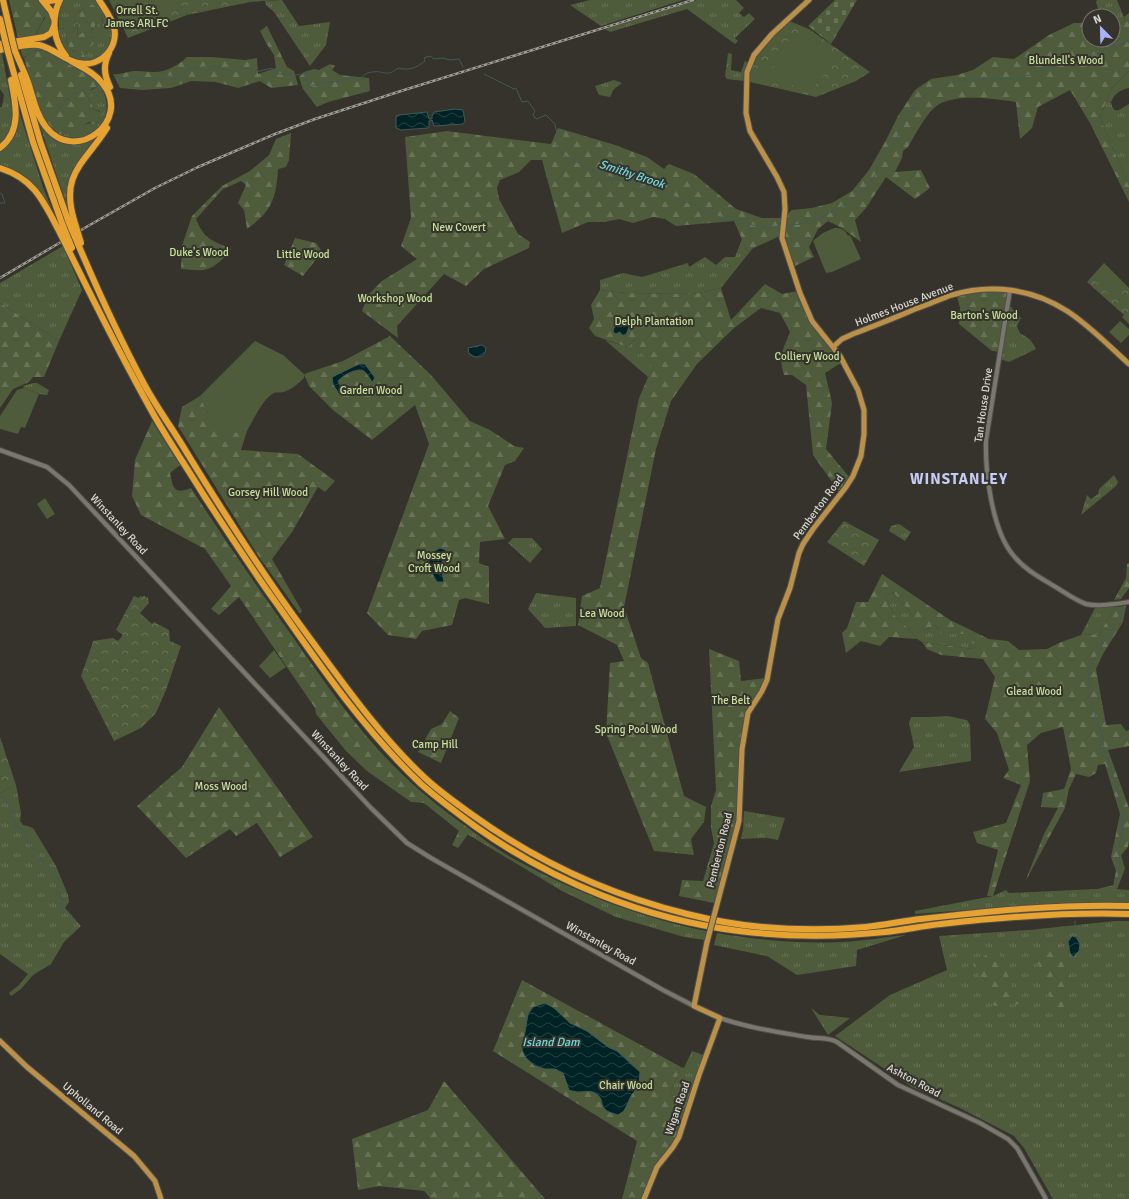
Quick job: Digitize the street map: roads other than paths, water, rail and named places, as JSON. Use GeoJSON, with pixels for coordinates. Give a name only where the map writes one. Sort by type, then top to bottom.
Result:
{"type":"FeatureCollection","features":[{"type":"Feature","properties":{"kind":"highway"},"geometry":{"type":"LineString","coordinates":[[3,0],[15,51],[40,141],[118,342]]}},
{"type":"Feature","properties":{"kind":"highway"},"geometry":{"type":"LineString","coordinates":[[43,0],[56,0]]}},
{"type":"Feature","properties":{"kind":"highway"},"geometry":{"type":"LineString","coordinates":[[2,42],[44,38],[51,33],[55,23],[51,11],[43,0]]}},
{"type":"Feature","properties":{"kind":"highway"},"geometry":{"type":"LineString","coordinates":[[60,0],[55,23],[55,35],[57,43],[70,60],[83,64],[94,63],[109,53]]}},
{"type":"Feature","properties":{"kind":"highway"},"geometry":{"type":"LineString","coordinates":[[71,221],[69,194],[73,177],[82,160],[108,127],[114,113],[113,96],[104,75],[105,64],[114,42],[114,28],[99,0]]}},
{"type":"Feature","properties":{"kind":"highway"},"geometry":{"type":"LineString","coordinates":[[0,19],[2,42],[8,52],[33,142],[61,228],[96,306],[118,342],[156,420],[254,573],[333,684],[376,736],[421,783],[454,811],[497,842],[526,860],[569,882],[613,900],[661,916],[733,930],[788,936],[838,936],[1010,917],[1100,913],[1129,914]]}},
{"type":"Feature","properties":{"kind":"highway"},"geometry":{"type":"LineString","coordinates":[[0,50],[37,45],[45,47],[92,73],[103,84],[110,96],[111,106],[107,122],[98,133],[89,139],[74,141],[64,140],[55,136],[43,123],[15,51]]}},
{"type":"Feature","properties":{"kind":"highway"},"geometry":{"type":"LineString","coordinates":[[0,148],[11,137],[16,121],[16,106],[10,77],[8,52]]}},
{"type":"Feature","properties":{"kind":"highway"},"geometry":{"type":"LineString","coordinates":[[0,168],[19,176],[32,186],[61,228]]}},
{"type":"Feature","properties":{"kind":"highway"},"geometry":{"type":"LineString","coordinates":[[123,352],[234,529],[277,593],[374,723],[426,778],[456,804],[490,828],[539,858],[595,885],[658,907],[710,919],[759,927],[808,929],[865,927],[918,919],[995,911],[1106,905],[1129,906]]}},
{"type":"Feature","properties":{"kind":"main road","name":"Pemberton Road"},"geometry":{"type":"LineString","coordinates":[[694,1006],[715,912],[739,821],[742,749],[748,713],[767,680],[778,619],[790,588],[799,553],[803,544],[850,482],[862,449],[865,427],[862,403],[858,390],[843,360],[814,324],[804,303],[782,238],[785,209],[784,192],[750,131],[746,113],[746,84],[748,67],[757,50],[808,0]]}},
{"type":"Feature","properties":{"kind":"main road","name":"Holmes House Avenue"},"geometry":{"type":"LineString","coordinates":[[833,347],[842,339],[853,334],[954,295],[975,290],[994,288],[1020,291],[1036,296],[1065,310],[1076,317],[1129,364]]}},
{"type":"Feature","properties":{"kind":"main road"},"geometry":{"type":"LineString","coordinates":[[843,360],[839,345],[853,334]]}},
{"type":"Feature","properties":{"kind":"main road"},"geometry":{"type":"LineString","coordinates":[[825,337],[833,340],[842,339]]}},
{"type":"Feature","properties":{"kind":"main road","name":"Winstanley Road"},"geometry":{"type":"LineString","coordinates":[[694,1006],[720,1018]]}},
{"type":"Feature","properties":{"kind":"main road","name":"Wigan Road"},"geometry":{"type":"LineString","coordinates":[[644,1199],[660,1163],[679,1137],[699,1075],[720,1018]]}},
{"type":"Feature","properties":{"kind":"main road","name":"Upholland Road"},"geometry":{"type":"LineString","coordinates":[[0,1041],[27,1067],[134,1156],[154,1180],[161,1199]]}},
{"type":"Feature","properties":{"kind":"street","name":"Tan House Drive"},"geometry":{"type":"LineString","coordinates":[[1010,290],[986,440],[988,479],[998,529],[1009,550],[1020,563],[1034,574],[1084,603],[1093,605],[1129,602]]}},
{"type":"Feature","properties":{"kind":"street","name":"Winstanley Road"},"geometry":{"type":"LineString","coordinates":[[0,450],[47,467],[69,485],[371,808],[407,843],[662,990],[694,1006]]}},
{"type":"Feature","properties":{"kind":"street","name":"Ashton Road"},"geometry":{"type":"LineString","coordinates":[[720,1018],[751,1028],[809,1037],[827,1038],[837,1042],[898,1085],[980,1123],[1008,1139],[1017,1148],[1046,1199]]}},
{"type":"Feature","properties":{"kind":"water"},"geometry":{"type":"Polygon","coordinates":[[[455,109],[463,110],[465,121],[463,124],[434,126],[432,120],[429,121],[428,128],[401,130],[396,128],[396,116],[399,115],[427,112],[429,119],[432,119],[434,112],[455,109]]]}},
{"type":"Feature","properties":{"kind":"water"},"geometry":{"type":"Polygon","coordinates":[[[621,318],[627,318],[632,322],[626,335],[622,335],[620,332],[616,334],[613,332],[621,318]]]}},
{"type":"Feature","properties":{"kind":"water"},"geometry":{"type":"Polygon","coordinates":[[[482,345],[486,348],[484,354],[480,357],[475,357],[469,354],[468,348],[482,345]]]}},
{"type":"Feature","properties":{"kind":"water"},"geometry":{"type":"Polygon","coordinates":[[[359,364],[365,364],[375,378],[372,382],[365,372],[361,370],[349,373],[338,381],[343,391],[339,394],[333,384],[332,377],[359,364]]]}},
{"type":"Feature","properties":{"kind":"water"},"geometry":{"type":"Polygon","coordinates":[[[440,548],[446,550],[441,567],[444,582],[437,582],[429,563],[431,555],[434,551],[440,548]]]}},
{"type":"Feature","properties":{"kind":"water"},"geometry":{"type":"Polygon","coordinates":[[[1072,936],[1076,937],[1080,944],[1079,951],[1073,957],[1070,953],[1068,942],[1072,936]]]}},
{"type":"Feature","properties":{"kind":"water","name":"Island Dam"},"geometry":{"type":"Polygon","coordinates":[[[545,1003],[554,1008],[570,1023],[587,1031],[608,1047],[617,1051],[640,1072],[639,1087],[632,1094],[624,1111],[618,1115],[611,1113],[604,1108],[601,1099],[595,1093],[589,1091],[577,1092],[569,1090],[563,1073],[555,1069],[545,1069],[535,1066],[526,1058],[522,1050],[528,1014],[533,1007],[545,1003]]]}},
{"type":"Feature","properties":{"kind":"waterway","name":"Smithy Brook"},"geometry":{"type":"LineString","coordinates":[[993,79],[1018,79],[1065,62],[1080,60],[1092,56],[1108,48],[1129,41]]}},
{"type":"Feature","properties":{"kind":"waterway","name":"Smithy Brook"},"geometry":{"type":"LineString","coordinates":[[118,81],[118,79],[132,76],[133,78],[147,79],[150,81],[155,79],[164,80],[167,76],[176,78],[182,76],[188,70],[193,68],[216,66],[226,70],[235,71],[250,67],[256,72],[272,68],[275,73],[279,74],[304,74],[310,87],[321,83],[347,79],[358,80],[369,72],[391,73],[398,68],[412,68],[425,61],[424,58],[430,56],[434,59],[459,59],[463,67]]}},
{"type":"Feature","properties":{"kind":"waterway","name":"Smithy Brook"},"geometry":{"type":"LineString","coordinates":[[484,74],[514,89],[516,88],[522,102],[528,101],[535,111],[533,115],[535,118],[537,119],[546,115],[555,124],[557,134],[556,145],[560,152],[566,157],[604,175],[664,192],[717,216],[764,228],[780,226]]}},
{"type":"Feature","properties":{"kind":"waterway","name":"Smithy Brook"},"geometry":{"type":"LineString","coordinates":[[786,226],[804,223],[827,214],[846,204],[863,191],[875,175],[883,157],[893,144],[912,110],[930,91],[954,82],[992,79]]}},
{"type":"Feature","properties":{"kind":"waterway"},"geometry":{"type":"LineString","coordinates":[[56,112],[66,100],[79,91],[89,89],[93,93],[101,91]]}},
{"type":"Feature","properties":{"kind":"waterway","name":"Smithy Brook"},"geometry":{"type":"LineString","coordinates":[[0,193],[2,194],[5,203],[0,203]]}},
{"type":"Feature","properties":{"kind":"waterway"},"geometry":{"type":"LineString","coordinates":[[1116,884],[1120,872],[1119,847],[1124,814],[1104,750],[1102,735],[1089,696],[1088,682],[1089,670],[1104,642],[1112,631],[1122,609]]}},
{"type":"Feature","properties":{"kind":"waterway"},"geometry":{"type":"LineString","coordinates":[[0,796],[4,798],[12,808],[15,826],[24,829],[27,841],[52,875],[56,877],[63,910],[76,924]]}},
{"type":"Feature","properties":{"kind":"waterway"},"geometry":{"type":"LineString","coordinates":[[1075,921],[1075,928]]}},
{"type":"Feature","properties":{"kind":"railway"},"geometry":{"type":"LineString","coordinates":[[0,278],[155,188],[198,167],[275,134],[315,119],[401,91],[693,0]]}},
{"type":"Feature","properties":{"kind":"district","name":"WINSTANLEY"},"geometry":{"type":"Point","coordinates":[959,479]}},
{"type":"Feature","properties":{"kind":"park label","name":"Orrell St. James ARLFC"},"geometry":{"type":"Point","coordinates":[137,16]}},
{"type":"Feature","properties":{"kind":"park label","name":"Blundell's Wood"},"geometry":{"type":"Point","coordinates":[1066,60]}},
{"type":"Feature","properties":{"kind":"park label","name":"New Covert"},"geometry":{"type":"Point","coordinates":[459,227]}},
{"type":"Feature","properties":{"kind":"park label","name":"Duke's Wood"},"geometry":{"type":"Point","coordinates":[199,252]}},
{"type":"Feature","properties":{"kind":"park label","name":"Little Wood"},"geometry":{"type":"Point","coordinates":[303,254]}},
{"type":"Feature","properties":{"kind":"park label","name":"Workshop Wood"},"geometry":{"type":"Point","coordinates":[395,298]}},
{"type":"Feature","properties":{"kind":"park label","name":"Barton's Wood"},"geometry":{"type":"Point","coordinates":[984,315]}},
{"type":"Feature","properties":{"kind":"park label","name":"Delph Plantation"},"geometry":{"type":"Point","coordinates":[654,321]}},
{"type":"Feature","properties":{"kind":"park label","name":"Colliery Wood"},"geometry":{"type":"Point","coordinates":[807,356]}},
{"type":"Feature","properties":{"kind":"park label","name":"Garden Wood"},"geometry":{"type":"Point","coordinates":[371,390]}},
{"type":"Feature","properties":{"kind":"park label","name":"Gorsey Hill Wood"},"geometry":{"type":"Point","coordinates":[268,492]}},
{"type":"Feature","properties":{"kind":"park label","name":"Mossey Croft Wood"},"geometry":{"type":"Point","coordinates":[434,561]}},
{"type":"Feature","properties":{"kind":"park label","name":"Lea Wood"},"geometry":{"type":"Point","coordinates":[602,613]}},
{"type":"Feature","properties":{"kind":"park label","name":"Glead Wood"},"geometry":{"type":"Point","coordinates":[1034,691]}},
{"type":"Feature","properties":{"kind":"park label","name":"The Belt"},"geometry":{"type":"Point","coordinates":[731,700]}},
{"type":"Feature","properties":{"kind":"park label","name":"Spring Pool Wood"},"geometry":{"type":"Point","coordinates":[636,729]}},
{"type":"Feature","properties":{"kind":"park label","name":"Camp Hill"},"geometry":{"type":"Point","coordinates":[435,744]}},
{"type":"Feature","properties":{"kind":"park label","name":"Moss Wood"},"geometry":{"type":"Point","coordinates":[221,786]}},
{"type":"Feature","properties":{"kind":"park label","name":"Chair Wood"},"geometry":{"type":"Point","coordinates":[626,1085]}}]}
